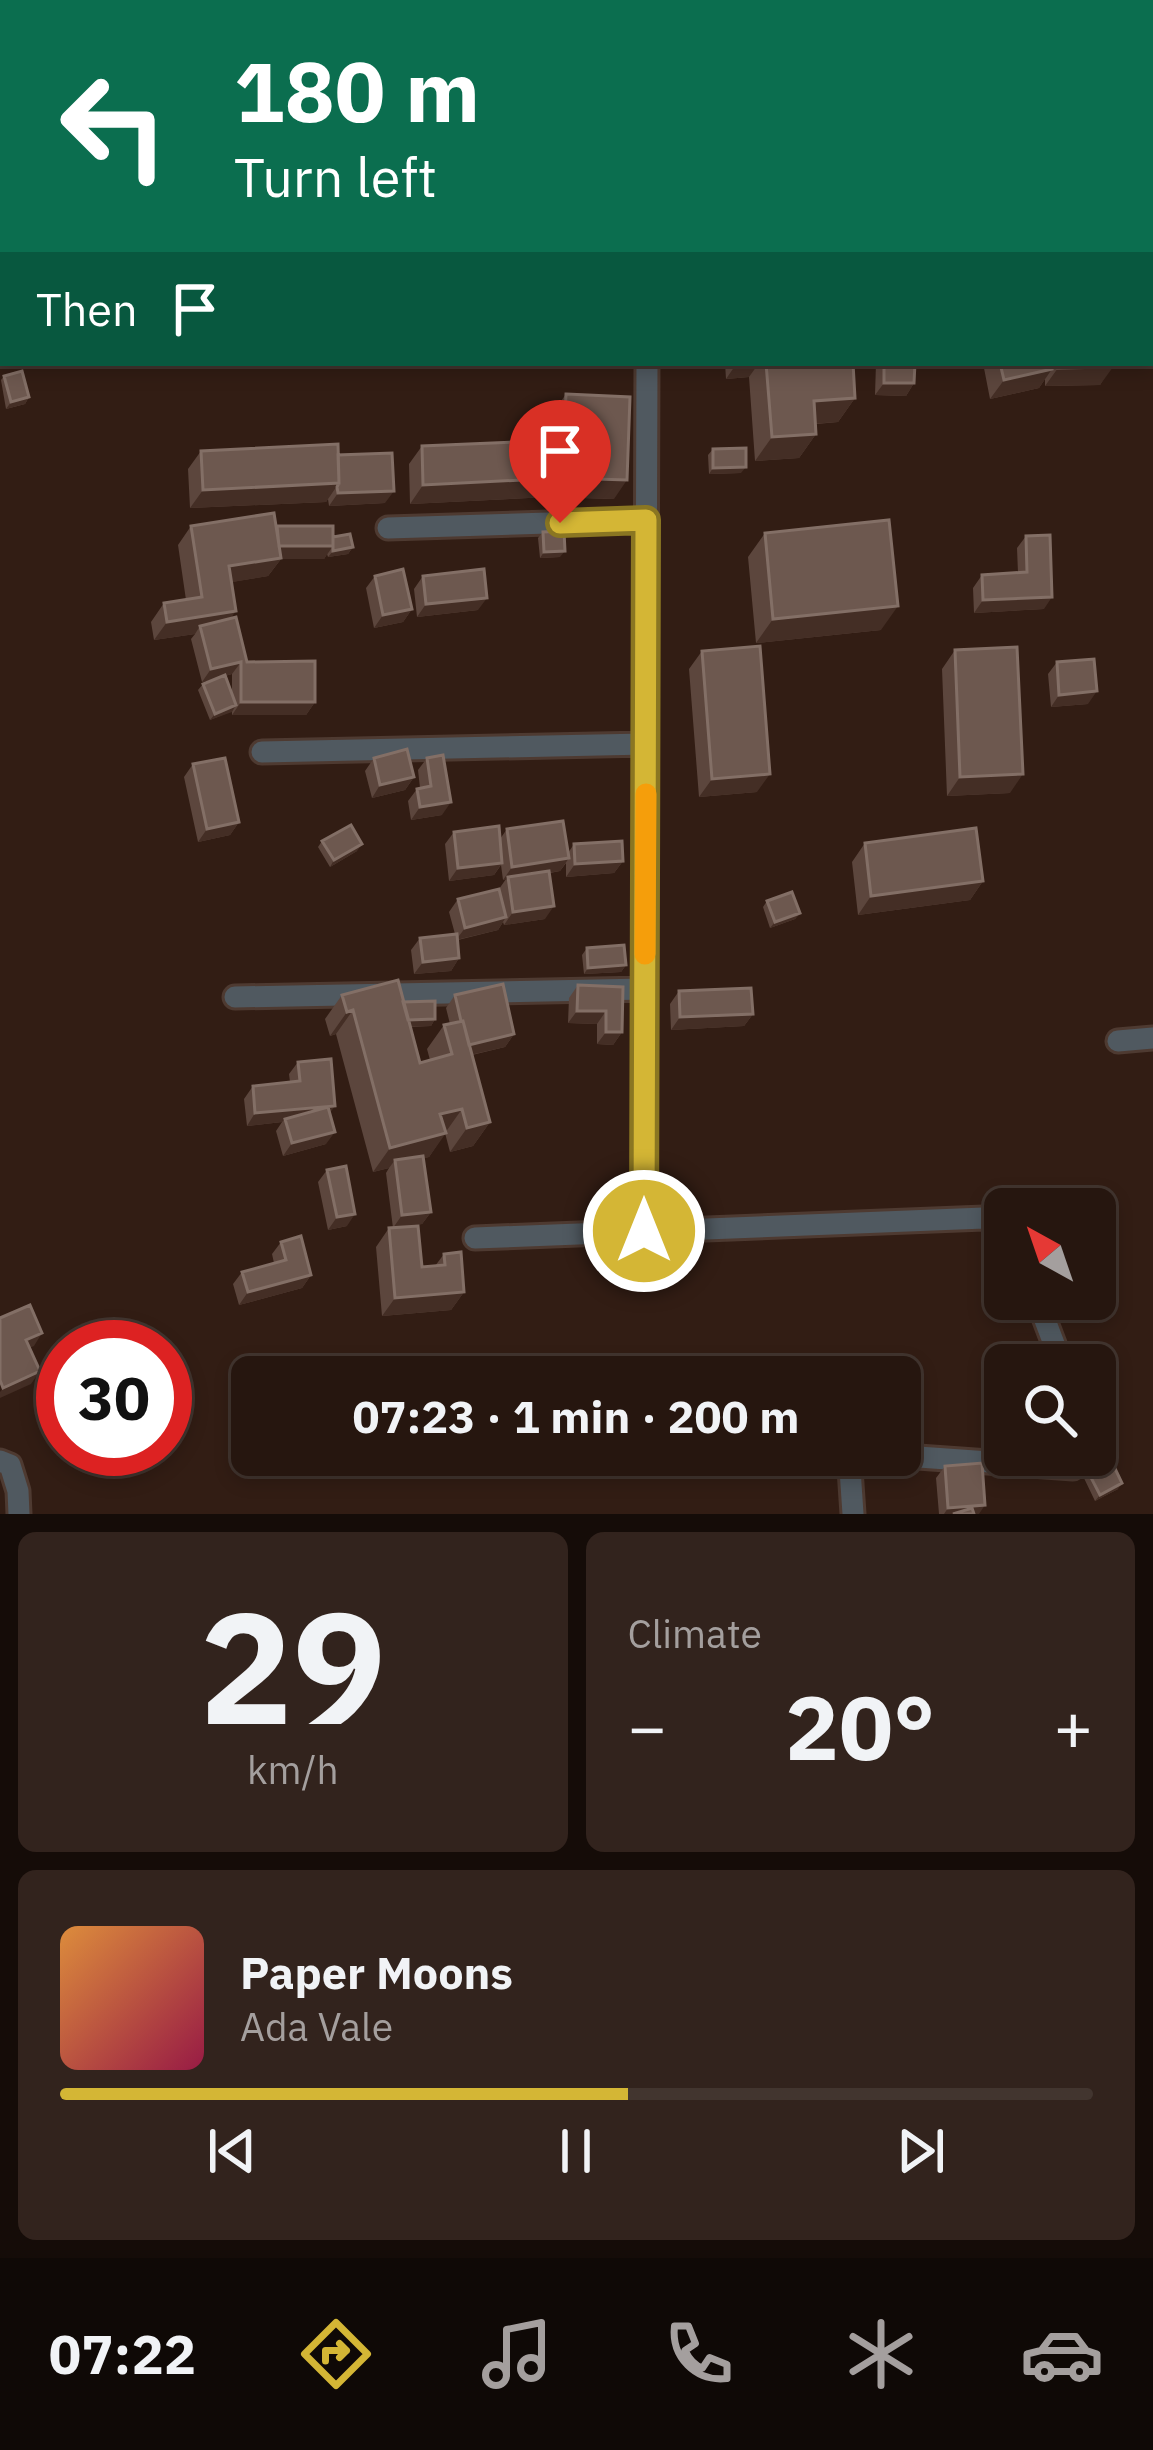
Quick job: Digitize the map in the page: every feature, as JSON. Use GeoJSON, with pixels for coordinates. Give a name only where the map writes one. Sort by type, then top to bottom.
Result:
{"type":"FeatureCollection","features":[{"type":"Feature","properties":{"kind":"street"},"geometry":{"type":"LineString","coordinates":[[644,1231],[647,366]]}},
{"type":"Feature","properties":{"kind":"street"},"geometry":{"type":"LineString","coordinates":[[388,528],[646,520]]}},
{"type":"Feature","properties":{"kind":"street"},"geometry":{"type":"LineString","coordinates":[[262,752],[646,744]]}},
{"type":"Feature","properties":{"kind":"street"},"geometry":{"type":"LineString","coordinates":[[235,997],[646,989]]}},
{"type":"Feature","properties":{"kind":"street"},"geometry":{"type":"LineString","coordinates":[[1118,1041],[1153,1038]]}},
{"type":"Feature","properties":{"kind":"street"},"geometry":{"type":"LineString","coordinates":[[476,1238],[984,1218]]}},
{"type":"Feature","properties":{"kind":"street"},"geometry":{"type":"LineString","coordinates":[[921,1457],[984,1462]]}},
{"type":"Feature","properties":{"kind":"street"},"geometry":{"type":"LineString","coordinates":[[0,1460],[10,1466],[19,1514]]}},
{"type":"Feature","properties":{"kind":"street"},"geometry":{"type":"LineString","coordinates":[[851,1476],[854,1514]]}},
{"type":"Feature","properties":{"kind":"building"},"geometry":{"type":"Polygon","coordinates":[[[766,366],[853,366],[855,398],[814,401],[816,434],[772,437],[766,366]]]}},
{"type":"Feature","properties":{"kind":"building"},"geometry":{"type":"Polygon","coordinates":[[[884,366],[915,366],[914,383],[884,383],[884,366]]]}},
{"type":"Feature","properties":{"kind":"building"},"geometry":{"type":"Polygon","coordinates":[[[1001,366],[1052,366],[1052,369],[1004,380],[1001,366]]]}},
{"type":"Feature","properties":{"kind":"building"},"geometry":{"type":"Polygon","coordinates":[[[22,371],[29,397],[11,402],[4,376],[22,371]]]}},
{"type":"Feature","properties":{"kind":"building"},"geometry":{"type":"Polygon","coordinates":[[[566,394],[630,397],[627,480],[423,485],[422,446],[561,440],[563,461],[566,394]]]}},
{"type":"Feature","properties":{"kind":"building"},"geometry":{"type":"Polygon","coordinates":[[[338,444],[339,483],[203,490],[201,451],[338,444]]]}},
{"type":"Feature","properties":{"kind":"building"},"geometry":{"type":"Polygon","coordinates":[[[746,448],[746,467],[713,468],[713,449],[746,448]]]}},
{"type":"Feature","properties":{"kind":"building"},"geometry":{"type":"Polygon","coordinates":[[[392,453],[394,491],[338,493],[338,455],[392,453]]]}},
{"type":"Feature","properties":{"kind":"building"},"geometry":{"type":"Polygon","coordinates":[[[274,513],[281,558],[229,566],[236,611],[167,622],[164,603],[202,597],[191,526],[274,513]]]}},
{"type":"Feature","properties":{"kind":"building"},"geometry":{"type":"Polygon","coordinates":[[[889,520],[898,606],[773,619],[765,533],[889,520]]]}},
{"type":"Feature","properties":{"kind":"building"},"geometry":{"type":"Polygon","coordinates":[[[277,526],[333,526],[333,546],[279,546],[277,526]]]}},
{"type":"Feature","properties":{"kind":"building"},"geometry":{"type":"Polygon","coordinates":[[[564,531],[565,551],[544,552],[543,532],[564,531]]]}},
{"type":"Feature","properties":{"kind":"building"},"geometry":{"type":"Polygon","coordinates":[[[350,534],[353,547],[333,551],[333,537],[350,534]]]}},
{"type":"Feature","properties":{"kind":"building"},"geometry":{"type":"Polygon","coordinates":[[[1050,535],[1052,597],[983,600],[982,575],[1027,572],[1026,536],[1050,535]]]}},
{"type":"Feature","properties":{"kind":"building"},"geometry":{"type":"Polygon","coordinates":[[[403,569],[412,609],[383,615],[375,576],[403,569]]]}},
{"type":"Feature","properties":{"kind":"building"},"geometry":{"type":"Polygon","coordinates":[[[484,569],[487,598],[426,604],[423,576],[484,569]]]}},
{"type":"Feature","properties":{"kind":"building"},"geometry":{"type":"Polygon","coordinates":[[[236,617],[247,662],[315,661],[315,702],[241,702],[241,662],[211,669],[200,626],[236,617]]]}},
{"type":"Feature","properties":{"kind":"building"},"geometry":{"type":"Polygon","coordinates":[[[760,646],[770,774],[712,779],[702,651],[760,646]]]}},
{"type":"Feature","properties":{"kind":"building"},"geometry":{"type":"Polygon","coordinates":[[[1017,647],[1023,774],[960,777],[955,650],[1017,647]]]}},
{"type":"Feature","properties":{"kind":"building"},"geometry":{"type":"Polygon","coordinates":[[[1094,659],[1097,691],[1059,695],[1057,662],[1094,659]]]}},
{"type":"Feature","properties":{"kind":"building"},"geometry":{"type":"Polygon","coordinates":[[[225,675],[236,705],[215,714],[203,684],[225,675]]]}},
{"type":"Feature","properties":{"kind":"building"},"geometry":{"type":"Polygon","coordinates":[[[407,749],[414,777],[380,785],[374,758],[407,749]]]}},
{"type":"Feature","properties":{"kind":"building"},"geometry":{"type":"Polygon","coordinates":[[[443,755],[451,802],[420,807],[417,789],[431,786],[427,758],[443,755]]]}},
{"type":"Feature","properties":{"kind":"building"},"geometry":{"type":"Polygon","coordinates":[[[225,758],[239,822],[207,829],[193,764],[225,758]]]}},
{"type":"Feature","properties":{"kind":"building"},"geometry":{"type":"Polygon","coordinates":[[[563,821],[569,858],[512,867],[507,829],[563,821]]]}},
{"type":"Feature","properties":{"kind":"building"},"geometry":{"type":"Polygon","coordinates":[[[351,825],[362,844],[334,860],[322,841],[351,825]]]}},
{"type":"Feature","properties":{"kind":"building"},"geometry":{"type":"Polygon","coordinates":[[[499,826],[502,863],[458,868],[454,832],[499,826]]]}},
{"type":"Feature","properties":{"kind":"building"},"geometry":{"type":"Polygon","coordinates":[[[976,828],[983,881],[871,896],[865,843],[976,828]]]}},
{"type":"Feature","properties":{"kind":"building"},"geometry":{"type":"Polygon","coordinates":[[[622,841],[623,861],[575,864],[574,844],[622,841]]]}},
{"type":"Feature","properties":{"kind":"building"},"geometry":{"type":"Polygon","coordinates":[[[549,871],[554,906],[513,912],[508,877],[549,871]]]}},
{"type":"Feature","properties":{"kind":"building"},"geometry":{"type":"Polygon","coordinates":[[[499,889],[506,917],[465,928],[458,899],[499,889]]]}},
{"type":"Feature","properties":{"kind":"building"},"geometry":{"type":"Polygon","coordinates":[[[792,892],[800,913],[775,922],[767,901],[792,892]]]}},
{"type":"Feature","properties":{"kind":"building"},"geometry":{"type":"Polygon","coordinates":[[[457,934],[459,958],[423,962],[420,938],[457,934]]]}},
{"type":"Feature","properties":{"kind":"building"},"geometry":{"type":"Polygon","coordinates":[[[624,945],[626,965],[588,968],[587,948],[624,945]]]}},
{"type":"Feature","properties":{"kind":"building"},"geometry":{"type":"Polygon","coordinates":[[[398,980],[420,1063],[452,1054],[444,1025],[463,1021],[490,1122],[467,1128],[462,1109],[440,1114],[446,1133],[390,1148],[353,1010],[347,1012],[342,995],[398,980]]]}},
{"type":"Feature","properties":{"kind":"building"},"geometry":{"type":"Polygon","coordinates":[[[503,984],[514,1034],[469,1045],[455,995],[503,984]]]}},
{"type":"Feature","properties":{"kind":"building"},"geometry":{"type":"Polygon","coordinates":[[[578,985],[623,987],[622,1032],[606,1032],[606,1011],[577,1011],[578,985]]]}},
{"type":"Feature","properties":{"kind":"building"},"geometry":{"type":"Polygon","coordinates":[[[751,988],[753,1014],[680,1017],[679,991],[751,988]]]}},
{"type":"Feature","properties":{"kind":"building"},"geometry":{"type":"Polygon","coordinates":[[[435,1001],[435,1019],[408,1020],[403,1002],[435,1001]]]}},
{"type":"Feature","properties":{"kind":"building"},"geometry":{"type":"Polygon","coordinates":[[[331,1059],[335,1106],[255,1113],[253,1086],[300,1081],[298,1062],[331,1059]]]}},
{"type":"Feature","properties":{"kind":"building"},"geometry":{"type":"Polygon","coordinates":[[[328,1107],[335,1132],[292,1143],[285,1119],[328,1107]]]}},
{"type":"Feature","properties":{"kind":"building"},"geometry":{"type":"Polygon","coordinates":[[[423,1156],[431,1212],[402,1215],[395,1160],[423,1156]]]}},
{"type":"Feature","properties":{"kind":"building"},"geometry":{"type":"Polygon","coordinates":[[[346,1166],[355,1214],[337,1217],[327,1170],[346,1166]]]}},
{"type":"Feature","properties":{"kind":"building"},"geometry":{"type":"Polygon","coordinates":[[[418,1226],[422,1267],[445,1265],[444,1254],[461,1252],[464,1292],[395,1298],[389,1228],[418,1226]]]}},
{"type":"Feature","properties":{"kind":"building"},"geometry":{"type":"Polygon","coordinates":[[[301,1236],[311,1275],[248,1292],[242,1272],[286,1260],[281,1242],[301,1236]]]}},
{"type":"Feature","properties":{"kind":"building"},"geometry":{"type":"Polygon","coordinates":[[[30,1305],[36,1320],[36,1336],[26,1340],[36,1373],[3,1388],[0,1380],[0,1318],[30,1305]]]}},
{"type":"Feature","properties":{"kind":"building"},"geometry":{"type":"Polygon","coordinates":[[[982,1463],[985,1505],[948,1508],[945,1466],[982,1463]]]}},
{"type":"Feature","properties":{"kind":"building"},"geometry":{"type":"Polygon","coordinates":[[[1116,1471],[1122,1483],[1100,1495],[1090,1476],[1116,1476],[1116,1471]]]}},
{"type":"Feature","properties":{"kind":"slow traffic"},"geometry":{"type":"LineString","coordinates":[[645,954],[646,794]]}},
{"type":"Feature","properties":{"kind":"route"},"geometry":{"type":"LineString","coordinates":[[560,523],[646,520],[644,1231]]}}]}
